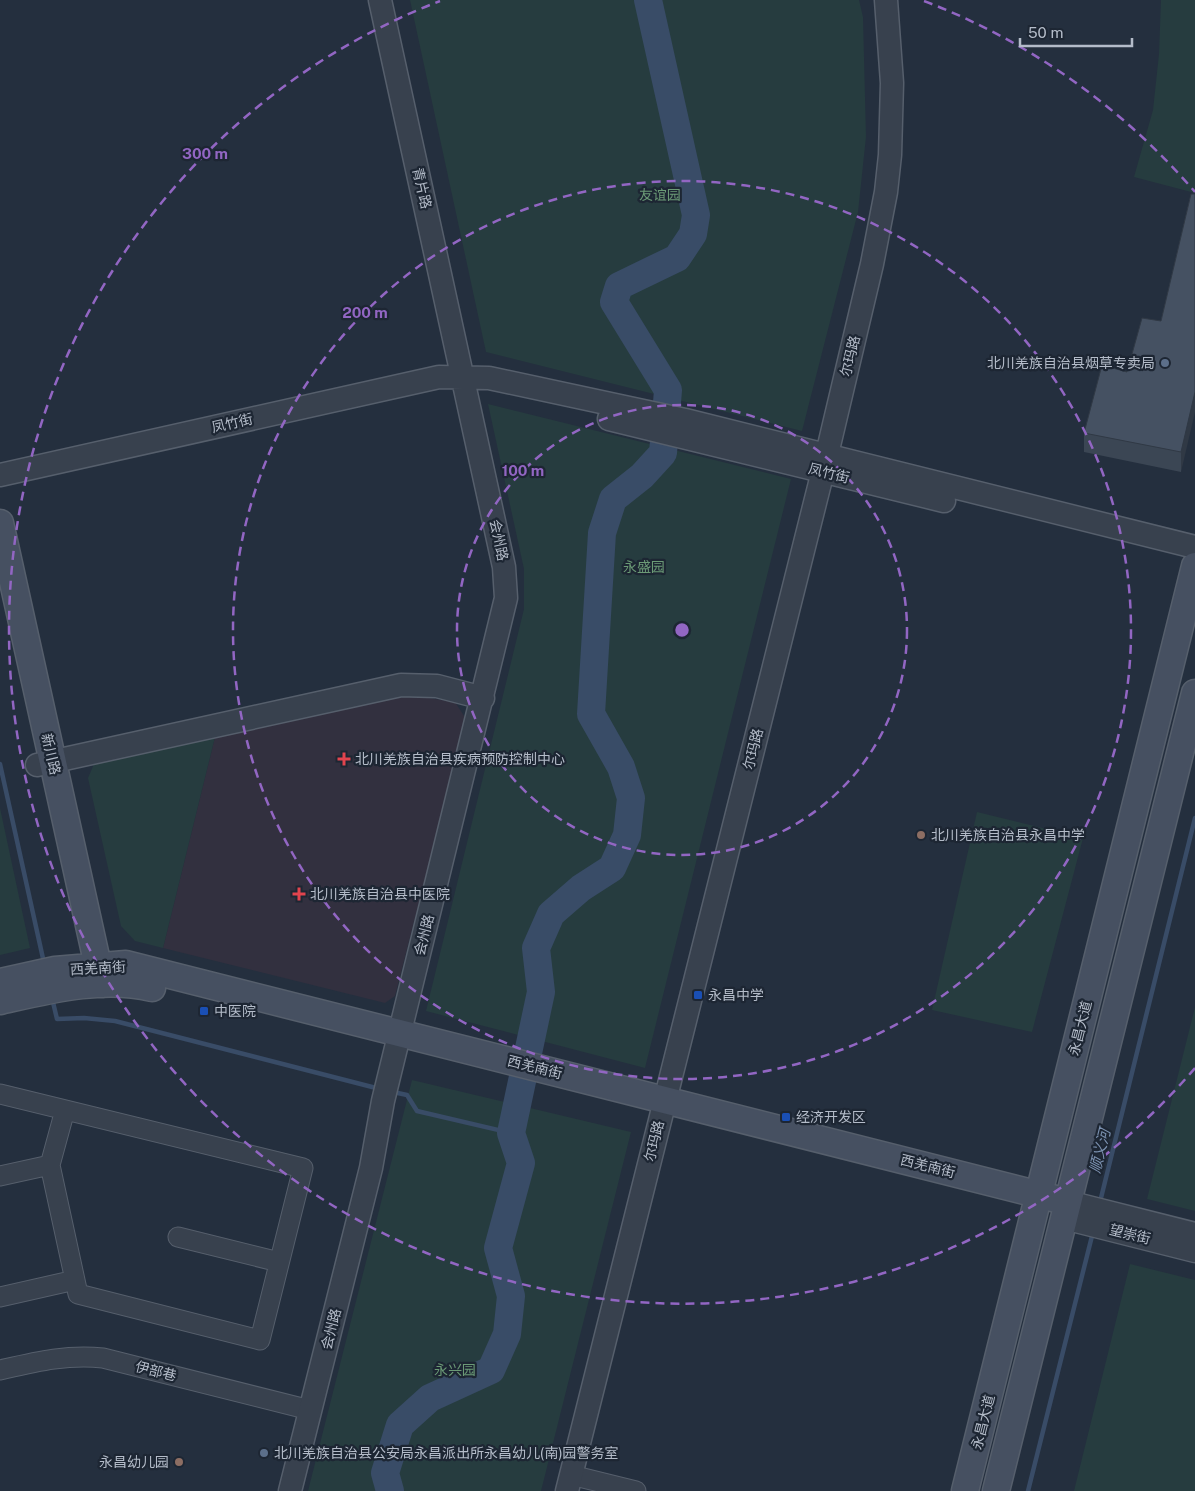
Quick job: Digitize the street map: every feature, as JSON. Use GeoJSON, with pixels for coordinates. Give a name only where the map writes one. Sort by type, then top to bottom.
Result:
{"type":"FeatureCollection","features":[{"type":"Feature","properties":{"kind":"main road","name":"新川路"},"geometry":{"type":"LineString","coordinates":[[0,523],[45,764],[92,976]]}},
{"type":"Feature","properties":{"kind":"main road","name":"永昌大道"},"geometry":{"type":"LineString","coordinates":[[966,1491],[1195,566]]}},
{"type":"Feature","properties":{"kind":"main road","name":"新川路"},"geometry":{"type":"LineString","coordinates":[[0,598],[45,764]]}},
{"type":"Feature","properties":{"kind":"main road"},"geometry":{"type":"LineString","coordinates":[[996,1491],[1075,1212],[1195,693]]}},
{"type":"Feature","properties":{"kind":"main road","name":"西羌南街"},"geometry":{"type":"LineString","coordinates":[[0,982],[46,981],[92,976],[130,982],[398,1041],[1075,1212]]}},
{"type":"Feature","properties":{"kind":"main road","name":"西羌南街"},"geometry":{"type":"LineString","coordinates":[[0,1001],[46,981]]}},
{"type":"Feature","properties":{"kind":"street","name":"青片路"},"geometry":{"type":"LineString","coordinates":[[380,0],[464,377]]}},
{"type":"Feature","properties":{"kind":"street","name":"尔玛路"},"geometry":{"type":"LineString","coordinates":[[569,1483],[872,264],[886,192],[892,117],[886,0]]}},
{"type":"Feature","properties":{"kind":"street","name":"凤竹街"},"geometry":{"type":"LineString","coordinates":[[0,475],[439,377],[464,377],[492,390],[610,412],[1195,548]]}},
{"type":"Feature","properties":{"kind":"street","name":"会州路"},"geometry":{"type":"LineString","coordinates":[[290,1491],[371,1168],[383,1101],[504,613],[506,583],[464,377]]}},
{"type":"Feature","properties":{"kind":"street","name":"凤竹街"},"geometry":{"type":"LineString","coordinates":[[824,463],[1195,562]]}},
{"type":"Feature","properties":{"kind":"street"},"geometry":{"type":"LineString","coordinates":[[45,764],[402,685],[437,686],[483,698]]}},
{"type":"Feature","properties":{"kind":"street"},"geometry":{"type":"LineString","coordinates":[[0,1094],[303,1168],[260,1340],[78,1294],[50,1165],[65,1110]]}},
{"type":"Feature","properties":{"kind":"street"},"geometry":{"type":"LineString","coordinates":[[0,1176],[50,1165]]}},
{"type":"Feature","properties":{"kind":"street","name":"望崇街"},"geometry":{"type":"LineString","coordinates":[[1075,1212],[1117,1223],[1195,1251]]}},
{"type":"Feature","properties":{"kind":"street","name":"望崇街"},"geometry":{"type":"LineString","coordinates":[[1117,1223],[1195,1234]]}},
{"type":"Feature","properties":{"kind":"street"},"geometry":{"type":"LineString","coordinates":[[178,1237],[279,1262]]}},
{"type":"Feature","properties":{"kind":"street"},"geometry":{"type":"LineString","coordinates":[[0,1297],[76,1280]]}},
{"type":"Feature","properties":{"kind":"street","name":"伊部巷"},"geometry":{"type":"LineString","coordinates":[[0,1370],[55,1358],[80,1356],[103,1358],[310,1410]]}},
{"type":"Feature","properties":{"kind":"street"},"geometry":{"type":"LineString","coordinates":[[569,1483],[636,1491]]}},
{"type":"Feature","properties":{"kind":"shaded area","name":"北川羌族自治县中医院"},"geometry":{"type":"Polygon","coordinates":[[[408,695],[455,702],[466,719],[395,996],[385,1003],[163,948],[215,737],[408,695]]]}},
{"type":"Feature","properties":{"kind":"green space","name":"友谊园"},"geometry":{"type":"Polygon","coordinates":[[[410,0],[859,0],[863,17],[866,137],[858,212],[802,431],[486,352],[410,0]]]}},
{"type":"Feature","properties":{"kind":"green space"},"geometry":{"type":"Polygon","coordinates":[[[1161,0],[1195,0],[1195,193],[1134,177],[1153,110],[1159,54],[1161,0]]]}},
{"type":"Feature","properties":{"kind":"green space","name":"永盛园"},"geometry":{"type":"Polygon","coordinates":[[[488,404],[791,479],[645,1068],[426,1011],[524,609],[524,569],[488,404]]]}},
{"type":"Feature","properties":{"kind":"green space"},"geometry":{"type":"Polygon","coordinates":[[[215,737],[163,948],[135,941],[121,926],[88,778],[94,764],[215,737]]]}},
{"type":"Feature","properties":{"kind":"green space"},"geometry":{"type":"Polygon","coordinates":[[[0,808],[30,948],[0,955],[0,808]]]}},
{"type":"Feature","properties":{"kind":"green space"},"geometry":{"type":"Polygon","coordinates":[[[977,812],[1083,838],[1032,1032],[932,1010],[977,812]]]}},
{"type":"Feature","properties":{"kind":"green space"},"geometry":{"type":"Polygon","coordinates":[[[1195,1007],[1195,1211],[1147,1199],[1195,1007]]]}},
{"type":"Feature","properties":{"kind":"green space","name":"永兴园"},"geometry":{"type":"Polygon","coordinates":[[[412,1080],[631,1132],[541,1491],[308,1491],[412,1080]]]}},
{"type":"Feature","properties":{"kind":"green space"},"geometry":{"type":"Polygon","coordinates":[[[1130,1264],[1195,1280],[1195,1491],[1074,1491],[1130,1264]]]}},
{"type":"Feature","properties":{"kind":"building","name":"北川羌族自治县烟草专卖局"},"geometry":{"type":"Polygon","coordinates":[[[1191,194],[1195,194],[1195,392],[1181,452],[1084,433],[1102,365],[1127,372],[1142,318],[1161,321],[1191,194]]]}},
{"type":"Feature","properties":{"kind":"waterway"},"geometry":{"type":"LineString","coordinates":[[390,1491],[385,1473],[400,1425],[430,1398],[491,1370],[507,1334],[511,1296],[498,1248],[521,1163],[511,1133],[541,992],[536,948],[551,914],[581,888],[612,868],[627,835],[631,798],[621,767],[591,714],[602,533],[613,499],[642,476],[663,453],[668,390],[614,302],[619,286],[677,258],[693,234],[696,215],[648,0]]}},
{"type":"Feature","properties":{"kind":"waterway"},"geometry":{"type":"LineString","coordinates":[[0,764],[44,963]]}},
{"type":"Feature","properties":{"kind":"waterway","name":"顺义河"},"geometry":{"type":"LineString","coordinates":[[1100,1202],[1195,818]]}},
{"type":"Feature","properties":{"kind":"waterway"},"geometry":{"type":"LineString","coordinates":[[52,998],[57,1019],[84,1018],[115,1021],[380,1089]]}},
{"type":"Feature","properties":{"kind":"waterway"},"geometry":{"type":"LineString","coordinates":[[393,1092],[407,1095],[417,1111],[511,1133]]}},
{"type":"Feature","properties":{"kind":"waterway","name":"顺义河"},"geometry":{"type":"LineString","coordinates":[[1028,1491],[1093,1232]]}},
{"type":"Feature","properties":{"kind":"place","name":"北川羌族自治县烟草专卖局"},"geometry":{"type":"Point","coordinates":[1165,363]}},
{"type":"Feature","properties":{"kind":"place","name":"北川羌族自治县疾病预防控制中心"},"geometry":{"type":"Point","coordinates":[344,759]}},
{"type":"Feature","properties":{"kind":"place","name":"北川羌族自治县永昌中学"},"geometry":{"type":"Point","coordinates":[921,835]}},
{"type":"Feature","properties":{"kind":"place","name":"北川羌族自治县中医院"},"geometry":{"type":"Point","coordinates":[299,894]}},
{"type":"Feature","properties":{"kind":"place","name":"永昌中学"},"geometry":{"type":"Point","coordinates":[698,995]}},
{"type":"Feature","properties":{"kind":"place","name":"中医院"},"geometry":{"type":"Point","coordinates":[204,1011]}},
{"type":"Feature","properties":{"kind":"place","name":"经济开发区"},"geometry":{"type":"Point","coordinates":[786,1117]}},
{"type":"Feature","properties":{"kind":"place","name":"北川羌族自治县公安局永昌派出所永昌幼儿(南)园警务室"},"geometry":{"type":"Point","coordinates":[264,1453]}},
{"type":"Feature","properties":{"kind":"place","name":"永昌幼儿园"},"geometry":{"type":"Point","coordinates":[179,1462]}}]}
